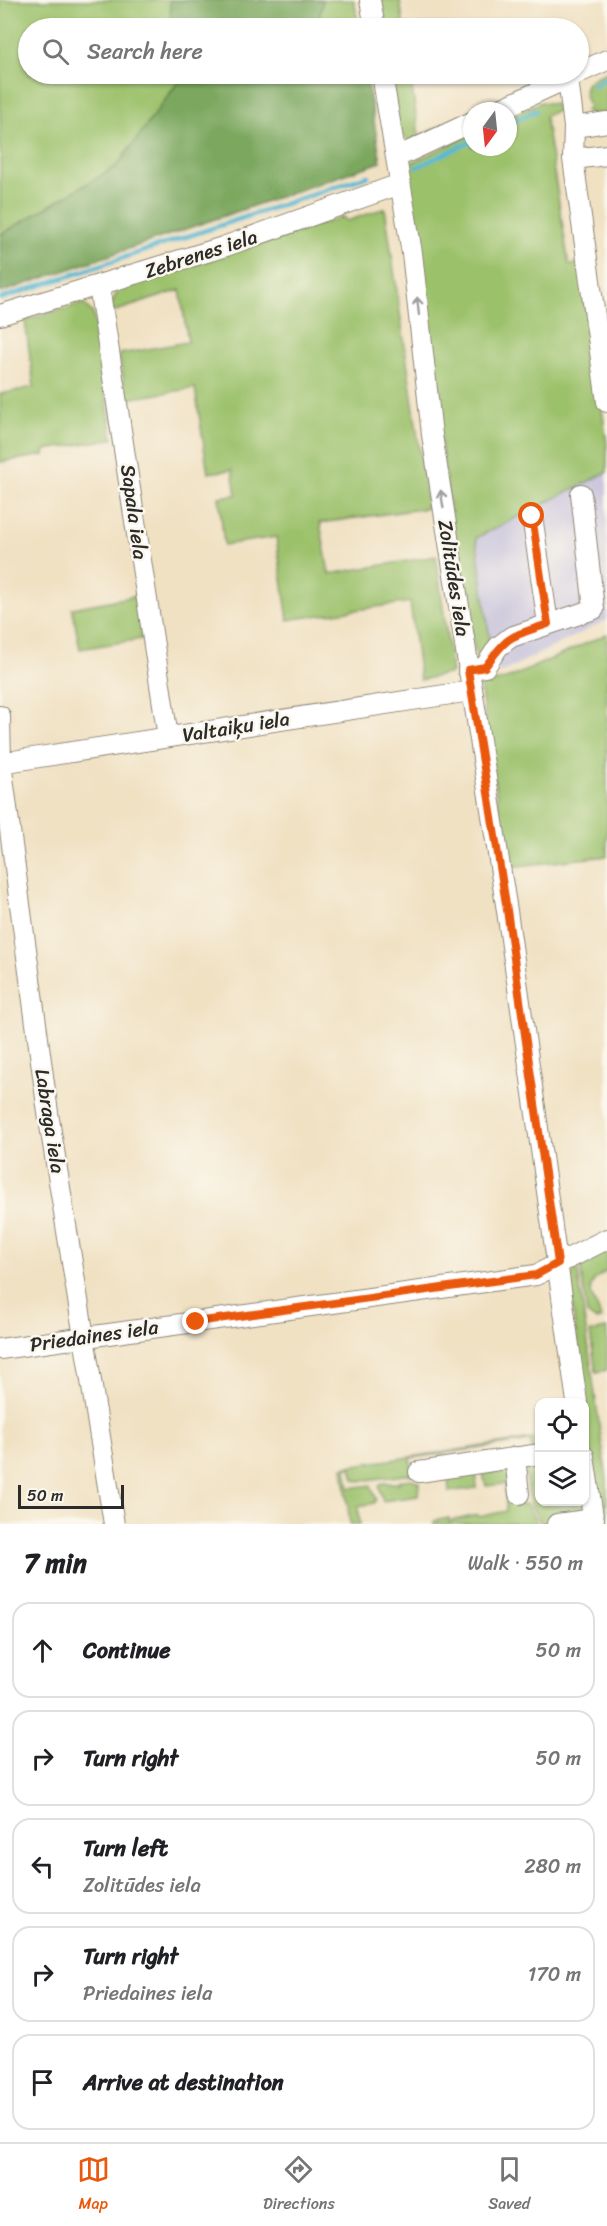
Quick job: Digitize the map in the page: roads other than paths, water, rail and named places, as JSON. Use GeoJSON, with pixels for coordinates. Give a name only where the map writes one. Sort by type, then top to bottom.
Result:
{"type":"FeatureCollection","features":[{"type":"Feature","properties":{"kind":"street"},"geometry":{"type":"LineString","coordinates":[[370,0],[373,18]]}},
{"type":"Feature","properties":{"kind":"street"},"geometry":{"type":"LineString","coordinates":[[589,68],[607,60]]}},
{"type":"Feature","properties":{"kind":"street","name":"Zolitūdes iela"},"geometry":{"type":"LineString","coordinates":[[384,84],[412,253],[432,435],[507,910],[576,1398]]}},
{"type":"Feature","properties":{"kind":"street"},"geometry":{"type":"LineString","coordinates":[[516,102],[555,84]]}},
{"type":"Feature","properties":{"kind":"street"},"geometry":{"type":"LineString","coordinates":[[575,84],[573,159],[607,402]]}},
{"type":"Feature","properties":{"kind":"street"},"geometry":{"type":"LineString","coordinates":[[574,127],[607,122]]}},
{"type":"Feature","properties":{"kind":"street"},"geometry":{"type":"LineString","coordinates":[[397,157],[463,126]]}},
{"type":"Feature","properties":{"kind":"street"},"geometry":{"type":"LineString","coordinates":[[573,159],[607,155]]}},
{"type":"Feature","properties":{"kind":"street","name":"Zebrenes iela"},"geometry":{"type":"LineString","coordinates":[[0,315],[287,226],[400,184]]}},
{"type":"Feature","properties":{"kind":"street","name":"Sapala iela"},"geometry":{"type":"LineString","coordinates":[[99,286],[168,737]]}},
{"type":"Feature","properties":{"kind":"street"},"geometry":{"type":"LineString","coordinates":[[468,670],[485,667],[498,647],[511,637],[594,609],[581,494]]}},
{"type":"Feature","properties":{"kind":"street"},"geometry":{"type":"LineString","coordinates":[[532,516],[548,624]]}},
{"type":"Feature","properties":{"kind":"street","name":"Valtaiķu iela"},"geometry":{"type":"LineString","coordinates":[[0,763],[471,691]]}},
{"type":"Feature","properties":{"kind":"street","name":"Labraga iela"},"geometry":{"type":"LineString","coordinates":[[0,716],[0,763],[48,1113],[114,1524]]}},
{"type":"Feature","properties":{"kind":"street","name":"Priedaines iela"},"geometry":{"type":"LineString","coordinates":[[0,1349],[536,1275],[607,1239]]}},
{"type":"Feature","properties":{"kind":"street"},"geometry":{"type":"LineString","coordinates":[[419,1472],[535,1455]]}},
{"type":"Feature","properties":{"kind":"street"},"geometry":{"type":"LineString","coordinates":[[516,1457],[519,1494]]}},
{"type":"Feature","properties":{"kind":"street"},"geometry":{"type":"LineString","coordinates":[[557,1524],[594,1521],[589,1485]]}},
{"type":"Feature","properties":{"kind":"waterway"},"geometry":{"type":"LineString","coordinates":[[593,85],[607,78]]}},
{"type":"Feature","properties":{"kind":"waterway"},"geometry":{"type":"LineString","coordinates":[[517,120],[536,111]]}},
{"type":"Feature","properties":{"kind":"waterway"},"geometry":{"type":"LineString","coordinates":[[417,167],[463,145]]}},
{"type":"Feature","properties":{"kind":"waterway"},"geometry":{"type":"LineString","coordinates":[[0,299],[368,176]]}}]}
